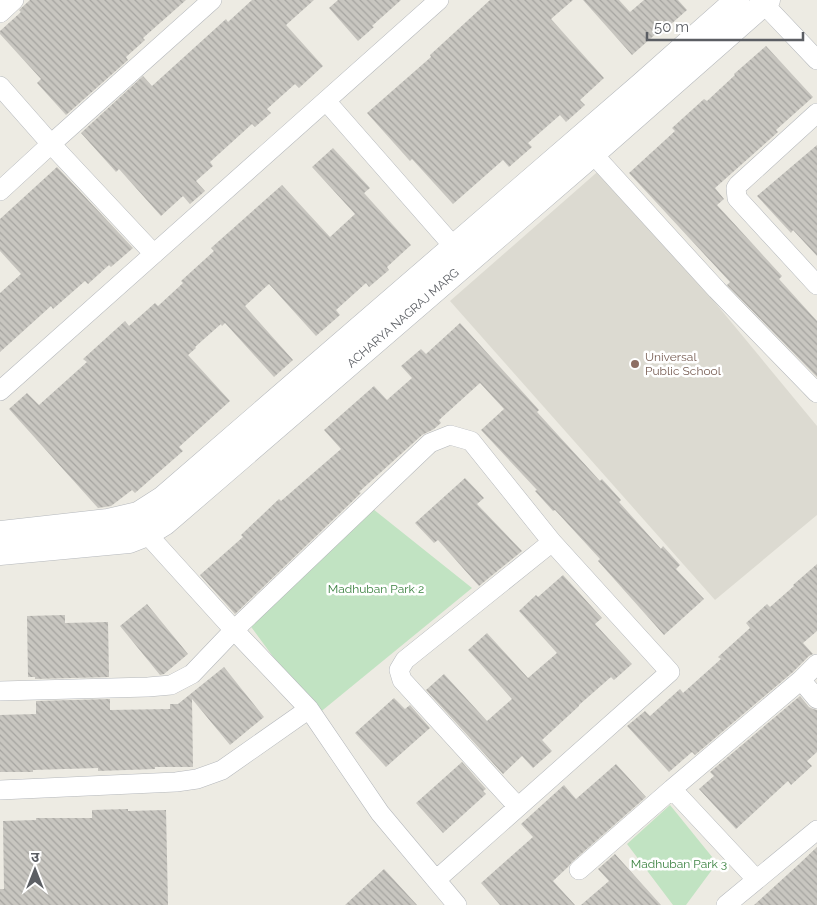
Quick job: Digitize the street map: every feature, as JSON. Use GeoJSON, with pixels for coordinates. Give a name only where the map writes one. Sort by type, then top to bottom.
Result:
{"type":"FeatureCollection","features":[{"type":"Feature","properties":{"kind":"street"},"geometry":{"type":"LineString","coordinates":[[0,13],[14,0]]}},
{"type":"Feature","properties":{"kind":"street"},"geometry":{"type":"LineString","coordinates":[[0,191],[212,0]]}},
{"type":"Feature","properties":{"kind":"street"},"geometry":{"type":"LineString","coordinates":[[0,391],[439,0]]}},
{"type":"Feature","properties":{"kind":"street","name":"ACHARYA NAGRAJ MARG"},"geometry":{"type":"LineString","coordinates":[[460,254],[737,0]]}},
{"type":"Feature","properties":{"kind":"street"},"geometry":{"type":"LineString","coordinates":[[764,1],[817,60]]}},
{"type":"Feature","properties":{"kind":"street","name":"ACHARYA NAGRAJ MARG"},"geometry":{"type":"LineString","coordinates":[[0,554],[128,541],[163,498],[460,254],[593,154],[764,1]]}},
{"type":"Feature","properties":{"kind":"street"},"geometry":{"type":"LineString","coordinates":[[0,86],[51,144],[154,254]]}},
{"type":"Feature","properties":{"kind":"street"},"geometry":{"type":"LineString","coordinates":[[326,101],[460,254]]}},
{"type":"Feature","properties":{"kind":"street"},"geometry":{"type":"LineString","coordinates":[[817,113],[736,188],[737,198],[817,285]]}},
{"type":"Feature","properties":{"kind":"street"},"geometry":{"type":"LineString","coordinates":[[593,154],[718,290],[817,393]]}},
{"type":"Feature","properties":{"kind":"street"},"geometry":{"type":"LineString","coordinates":[[0,691],[171,685],[192,674],[234,630],[430,443],[450,435],[471,441],[552,542],[670,672],[436,880]]}},
{"type":"Feature","properties":{"kind":"street","name":"ACHARYA NAGRAJ MARG"},"geometry":{"type":"LineString","coordinates":[[0,533],[108,520],[143,524]]}},
{"type":"Feature","properties":{"kind":"street"},"geometry":{"type":"LineString","coordinates":[[143,524],[234,630],[309,708],[380,813],[456,905]]}},
{"type":"Feature","properties":{"kind":"street"},"geometry":{"type":"LineString","coordinates":[[518,807],[402,680],[400,670],[405,660],[552,542]]}},
{"type":"Feature","properties":{"kind":"street"},"geometry":{"type":"LineString","coordinates":[[579,870],[817,664]]}},
{"type":"Feature","properties":{"kind":"street"},"geometry":{"type":"LineString","coordinates":[[800,680],[817,699]]}},
{"type":"Feature","properties":{"kind":"street"},"geometry":{"type":"LineString","coordinates":[[0,790],[176,782],[197,779],[222,770],[309,708]]}},
{"type":"Feature","properties":{"kind":"street"},"geometry":{"type":"LineString","coordinates":[[672,789],[756,879]]}},
{"type":"Feature","properties":{"kind":"street"},"geometry":{"type":"LineString","coordinates":[[726,905],[817,830]]}},
{"type":"Feature","properties":{"kind":"shaded area","name":"Universal Public School"},"geometry":{"type":"Polygon","coordinates":[[[603,167],[817,426],[817,515],[715,600],[450,301],[603,167]]]}},
{"type":"Feature","properties":{"kind":"green space","name":"Madhuban Park 2"},"geometry":{"type":"Polygon","coordinates":[[[373,509],[472,588],[318,714],[249,624],[373,509]]]}},
{"type":"Feature","properties":{"kind":"green space","name":"Madhuban Park 3"},"geometry":{"type":"Polygon","coordinates":[[[670,805],[717,863],[686,905],[673,905],[627,844],[670,805]]]}},
{"type":"Feature","properties":{"kind":"building"},"geometry":{"type":"Polygon","coordinates":[[[30,0],[186,0],[143,38],[145,40],[126,57],[128,60],[66,115],[37,83],[41,79],[0,34],[0,31],[21,12],[19,10],[30,0]]]}},
{"type":"Feature","properties":{"kind":"building"},"geometry":{"type":"Polygon","coordinates":[[[252,0],[314,0],[286,25],[323,66],[299,88],[295,84],[267,109],[271,113],[255,127],[252,124],[210,162],[213,166],[196,181],[205,191],[190,204],[183,196],[161,216],[119,169],[116,172],[81,133],[143,76],[152,86],[226,19],[228,22],[252,0]]]}},
{"type":"Feature","properties":{"kind":"building"},"geometry":{"type":"Polygon","coordinates":[[[338,0],[401,0],[358,41],[329,8],[338,0]]]}},
{"type":"Feature","properties":{"kind":"building"},"geometry":{"type":"Polygon","coordinates":[[[490,0],[573,0],[551,19],[604,78],[580,100],[585,105],[566,122],[560,115],[528,143],[532,147],[509,167],[503,160],[453,204],[412,159],[410,161],[367,113],[431,57],[430,55],[490,0]]]}},
{"type":"Feature","properties":{"kind":"building"},"geometry":{"type":"Polygon","coordinates":[[[583,0],[619,0],[630,12],[644,0],[678,0],[687,10],[632,55],[583,0]]]}},
{"type":"Feature","properties":{"kind":"building"},"geometry":{"type":"Polygon","coordinates":[[[766,46],[813,97],[776,130],[778,132],[715,188],[724,199],[717,205],[782,276],[779,279],[817,321],[817,377],[727,285],[730,282],[629,173],[675,131],[672,128],[704,99],[707,101],[766,46]]]}},
{"type":"Feature","properties":{"kind":"building"},"geometry":{"type":"Polygon","coordinates":[[[817,145],[817,256],[793,230],[791,233],[757,196],[817,145]]]}},
{"type":"Feature","properties":{"kind":"building"},"geometry":{"type":"Polygon","coordinates":[[[333,148],[370,188],[364,193],[411,245],[387,267],[389,270],[369,287],[366,283],[336,310],[340,315],[316,336],[269,284],[245,306],[293,360],[274,377],[225,323],[222,326],[221,324],[188,355],[230,401],[179,447],[183,451],[135,493],[132,490],[111,506],[98,508],[9,409],[27,393],[39,405],[87,362],[83,359],[125,321],[129,326],[155,303],[158,306],[183,283],[181,281],[214,251],[211,248],[282,185],[330,237],[355,214],[312,167],[333,148]]]}},
{"type":"Feature","properties":{"kind":"building"},"geometry":{"type":"Polygon","coordinates":[[[57,167],[133,248],[111,267],[109,265],[88,284],[85,281],[53,309],[51,306],[0,352],[0,293],[21,274],[0,251],[0,219],[57,167]]]}},
{"type":"Feature","properties":{"kind":"building"},"geometry":{"type":"Polygon","coordinates":[[[460,323],[539,410],[537,412],[600,481],[602,479],[621,500],[619,502],[661,549],[663,546],[680,565],[676,569],[704,599],[664,635],[598,561],[600,559],[555,510],[553,511],[535,491],[537,490],[481,430],[504,409],[480,383],[439,420],[441,423],[422,435],[359,492],[361,493],[235,614],[200,575],[243,537],[241,535],[279,499],[281,501],[341,449],[324,430],[374,386],[387,400],[412,378],[401,366],[421,349],[426,354],[460,323]]]}},
{"type":"Feature","properties":{"kind":"building"},"geometry":{"type":"Polygon","coordinates":[[[465,478],[484,498],[477,504],[522,551],[479,586],[438,540],[434,543],[415,523],[465,478]]]}},
{"type":"Feature","properties":{"kind":"building"},"geometry":{"type":"Polygon","coordinates":[[[817,564],[817,631],[803,643],[813,654],[695,755],[692,752],[669,772],[627,726],[645,711],[650,716],[680,689],[683,693],[721,659],[718,657],[750,628],[746,623],[767,604],[770,607],[817,564]]]}},
{"type":"Feature","properties":{"kind":"building"},"geometry":{"type":"Polygon","coordinates":[[[563,575],[602,618],[595,624],[632,664],[614,680],[611,677],[542,740],[552,751],[533,768],[522,756],[503,774],[426,690],[444,674],[487,721],[512,699],[468,650],[487,633],[528,678],[557,653],[519,611],[536,595],[538,597],[563,575]]]}},
{"type":"Feature","properties":{"kind":"building"},"geometry":{"type":"Polygon","coordinates":[[[147,604],[188,654],[164,674],[160,675],[120,626],[147,604]]]}},
{"type":"Feature","properties":{"kind":"building"},"geometry":{"type":"Polygon","coordinates":[[[65,615],[65,623],[108,622],[109,677],[35,679],[35,677],[28,677],[27,616],[65,615]]]}},
{"type":"Feature","properties":{"kind":"building"},"geometry":{"type":"Polygon","coordinates":[[[224,667],[264,717],[230,745],[192,699],[193,767],[155,767],[155,769],[98,771],[98,768],[0,772],[0,715],[36,714],[36,701],[110,699],[110,710],[170,709],[170,704],[178,704],[224,667]]]}},
{"type":"Feature","properties":{"kind":"building"},"geometry":{"type":"Polygon","coordinates":[[[800,696],[809,707],[817,710],[817,752],[807,761],[812,766],[791,785],[788,781],[736,829],[699,789],[714,776],[710,772],[800,696]]]}},
{"type":"Feature","properties":{"kind":"building"},"geometry":{"type":"Polygon","coordinates":[[[394,698],[405,709],[410,705],[430,728],[386,767],[355,733],[394,698]]]}},
{"type":"Feature","properties":{"kind":"building"},"geometry":{"type":"Polygon","coordinates":[[[462,762],[486,789],[483,791],[486,794],[443,833],[416,803],[462,762]]]}},
{"type":"Feature","properties":{"kind":"building"},"geometry":{"type":"Polygon","coordinates":[[[616,764],[646,797],[553,881],[575,905],[500,905],[481,883],[533,837],[521,824],[564,785],[576,799],[616,764]]]}},
{"type":"Feature","properties":{"kind":"building"},"geometry":{"type":"Polygon","coordinates":[[[128,809],[128,811],[166,810],[168,905],[0,905],[0,889],[4,889],[3,821],[36,820],[36,818],[92,818],[92,810],[128,809]]]}},
{"type":"Feature","properties":{"kind":"building"},"geometry":{"type":"Polygon","coordinates":[[[817,847],[817,905],[754,905],[798,865],[817,847]]]}},
{"type":"Feature","properties":{"kind":"building"},"geometry":{"type":"Polygon","coordinates":[[[615,854],[661,905],[581,905],[609,881],[598,869],[615,854]]]}},
{"type":"Feature","properties":{"kind":"building"},"geometry":{"type":"Polygon","coordinates":[[[384,869],[417,905],[345,905],[384,869]]]}},
{"type":"Feature","properties":{"kind":"place","name":"Universal Public School"},"geometry":{"type":"Point","coordinates":[635,364]}}]}
